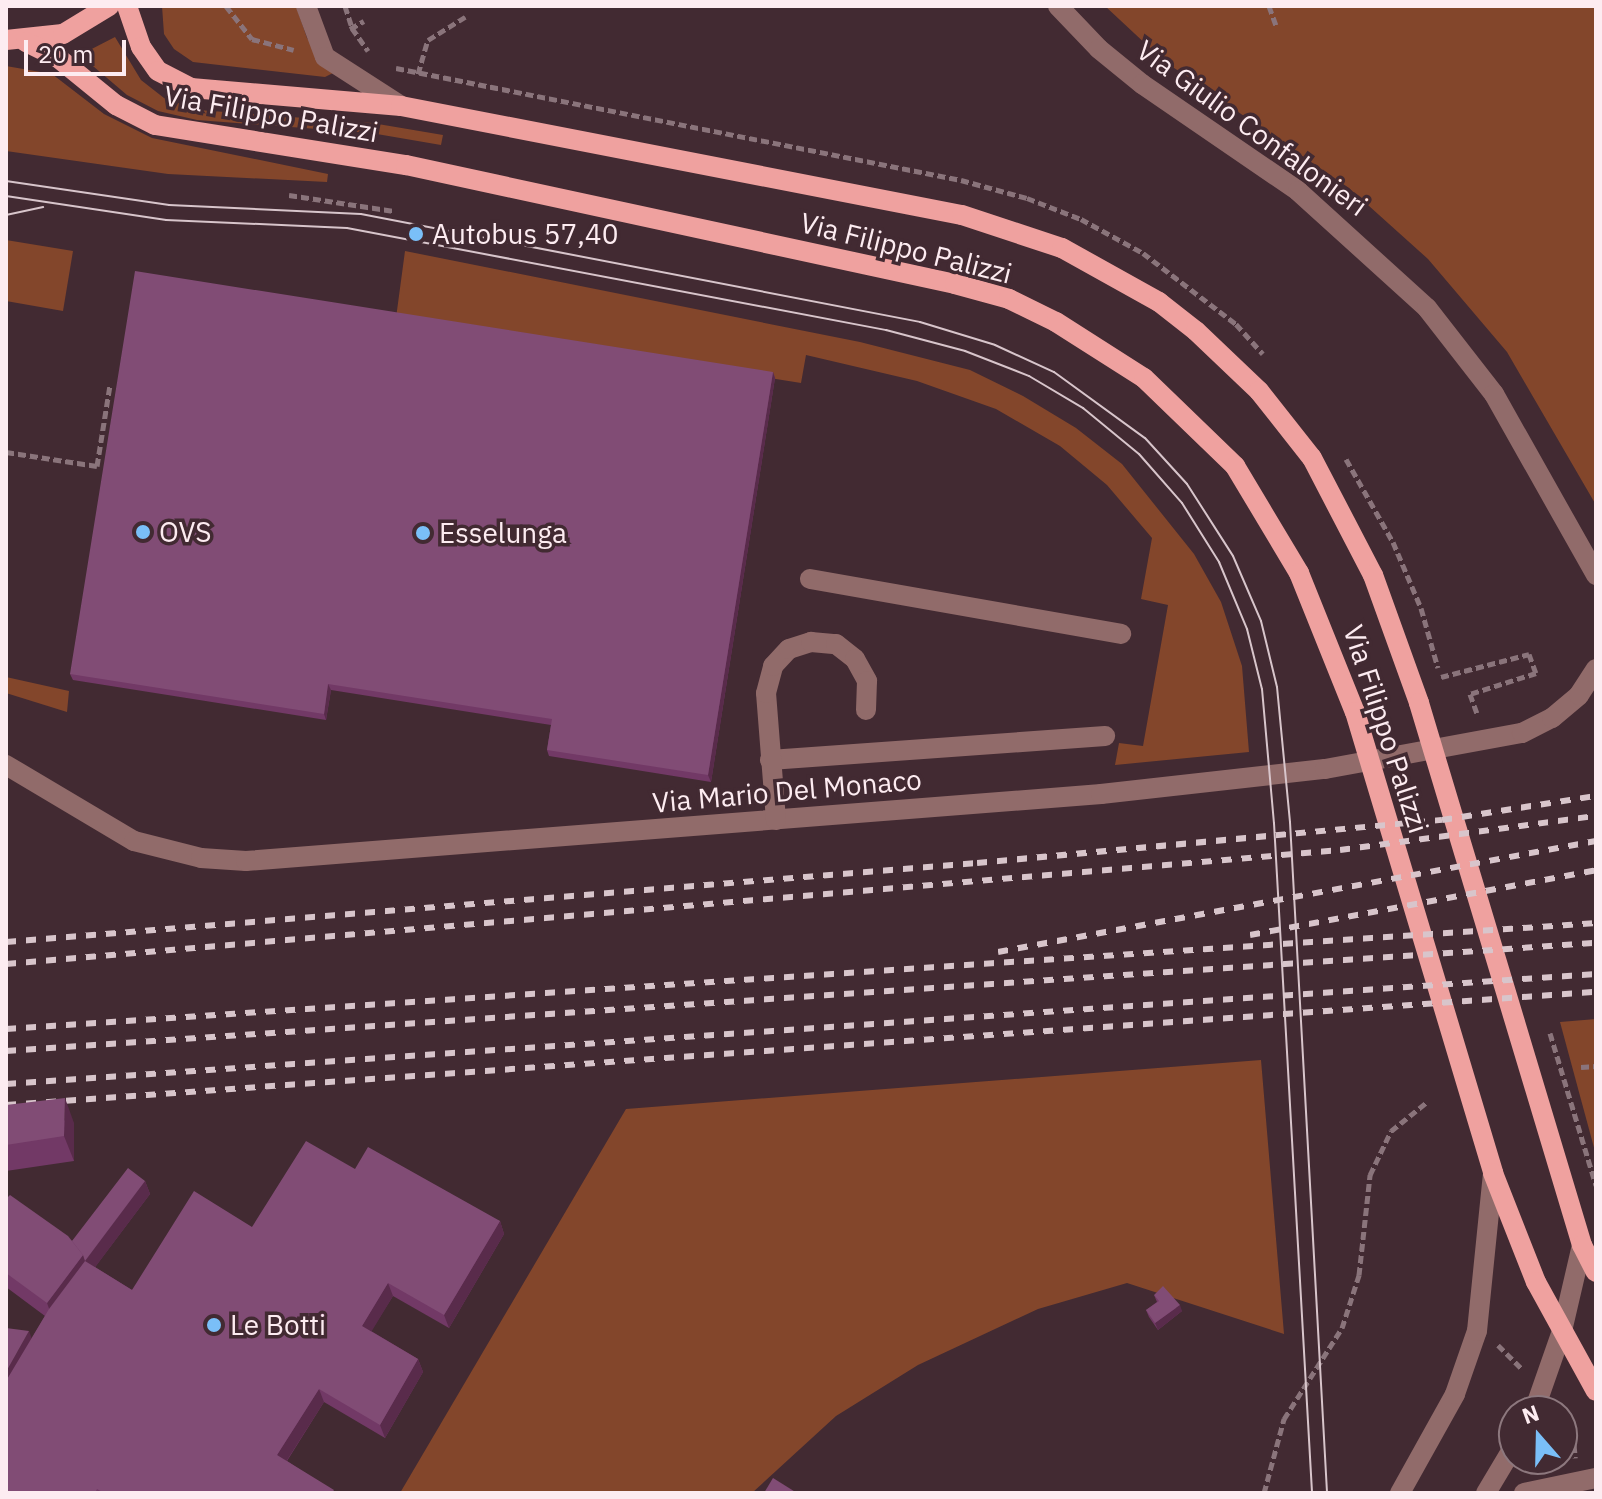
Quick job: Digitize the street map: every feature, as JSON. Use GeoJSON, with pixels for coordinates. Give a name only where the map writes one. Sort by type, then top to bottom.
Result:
{"type":"FeatureCollection","features":[{"type":"Feature","properties":{"kind":"main road","name":"Via Filippo Palizzi"},"geometry":{"type":"LineString","coordinates":[[16,41],[63,34],[109,6]]}},
{"type":"Feature","properties":{"kind":"main road","name":"Via Filippo Palizzi"},"geometry":{"type":"LineString","coordinates":[[127,6],[141,47],[158,71],[191,88],[401,106],[962,215],[1062,248],[1139,290],[1196,331],[1259,391],[1312,458],[1373,575],[1419,703],[1582,1245],[1596,1272]]}},
{"type":"Feature","properties":{"kind":"main road","name":"Via Filippo Palizzi"},"geometry":{"type":"LineString","coordinates":[[16,41],[57,57],[116,105],[155,125],[406,165],[924,277],[1009,299],[1056,322],[1144,378],[1235,466],[1299,573],[1355,712],[1493,1173]]}},
{"type":"Feature","properties":{"kind":"main road"},"geometry":{"type":"LineString","coordinates":[[1493,1173],[1536,1282],[1596,1391]]}},
{"type":"Feature","properties":{"kind":"street"},"geometry":{"type":"LineString","coordinates":[[306,6],[325,57],[401,106]]}},
{"type":"Feature","properties":{"kind":"street","name":"Via Giulio Confalonieri"},"geometry":{"type":"LineString","coordinates":[[1058,6],[1099,49],[1142,84],[1298,191],[1427,308],[1494,394],[1596,575]]}},
{"type":"Feature","properties":{"kind":"street"},"geometry":{"type":"LineString","coordinates":[[810,579],[1121,634]]}},
{"type":"Feature","properties":{"kind":"street"},"geometry":{"type":"LineString","coordinates":[[776,820],[766,693],[773,666],[789,649],[811,642],[836,644],[855,659],[867,681],[866,710]]}},
{"type":"Feature","properties":{"kind":"street"},"geometry":{"type":"LineString","coordinates":[[1587,699],[1596,669]]}},
{"type":"Feature","properties":{"kind":"street","name":"Via Mario Del Monaco"},"geometry":{"type":"LineString","coordinates":[[6,765],[134,841],[201,858],[246,861],[1101,794],[1325,769],[1522,733],[1587,699]]}},
{"type":"Feature","properties":{"kind":"street"},"geometry":{"type":"LineString","coordinates":[[770,760],[1105,736]]}},
{"type":"Feature","properties":{"kind":"street","name":"Via Filippo Palizzi"},"geometry":{"type":"LineString","coordinates":[[1400,1493],[1455,1394],[1477,1331],[1493,1173]]}},
{"type":"Feature","properties":{"kind":"street"},"geometry":{"type":"LineString","coordinates":[[1540,1395],[1562,1331],[1582,1245]]}},
{"type":"Feature","properties":{"kind":"street"},"geometry":{"type":"LineString","coordinates":[[1486,1493],[1498,1473]]}},
{"type":"Feature","properties":{"kind":"street"},"geometry":{"type":"LineString","coordinates":[[1524,1493],[1596,1478]]}},
{"type":"Feature","properties":{"kind":"path"},"geometry":{"type":"LineString","coordinates":[[226,6],[252,39],[301,52]]}},
{"type":"Feature","properties":{"kind":"path"},"geometry":{"type":"LineString","coordinates":[[345,6],[352,28],[374,56]]}},
{"type":"Feature","properties":{"kind":"path"},"geometry":{"type":"LineString","coordinates":[[1269,6],[1276,25]]}},
{"type":"Feature","properties":{"kind":"path"},"geometry":{"type":"LineString","coordinates":[[391,66],[418,74],[428,40],[465,17]]}},
{"type":"Feature","properties":{"kind":"path"},"geometry":{"type":"LineString","coordinates":[[343,31],[364,21]]}},
{"type":"Feature","properties":{"kind":"path"},"geometry":{"type":"LineString","coordinates":[[289,195],[394,211]]}},
{"type":"Feature","properties":{"kind":"path"},"geometry":{"type":"LineString","coordinates":[[6,452],[97,466],[110,385]]}},
{"type":"Feature","properties":{"kind":"path"},"geometry":{"type":"LineString","coordinates":[[1441,677],[1529,654],[1536,673],[1470,694],[1477,713]]}},
{"type":"Feature","properties":{"kind":"path"},"geometry":{"type":"LineString","coordinates":[[1581,1067],[1596,1066]]}},
{"type":"Feature","properties":{"kind":"path"},"geometry":{"type":"LineString","coordinates":[[1264,1493],[1284,1419],[1342,1328],[1359,1275],[1370,1175],[1391,1131],[1427,1102]]}},
{"type":"Feature","properties":{"kind":"path"},"geometry":{"type":"LineString","coordinates":[[1588,1157],[1596,1185]]}},
{"type":"Feature","properties":{"kind":"path"},"geometry":{"type":"LineString","coordinates":[[1498,1345],[1525,1372]]}},
{"type":"Feature","properties":{"kind":"shaded area"},"geometry":{"type":"Polygon","coordinates":[[[162,6],[296,6],[307,38],[333,73],[325,77],[193,62],[174,49],[164,34],[162,6]]]}},
{"type":"Feature","properties":{"kind":"shaded area"},"geometry":{"type":"Polygon","coordinates":[[[1105,6],[1596,6],[1596,505],[1507,352],[1428,259],[1349,188],[1164,61],[1105,6]]]}},
{"type":"Feature","properties":{"kind":"shaded area"},"geometry":{"type":"Polygon","coordinates":[[[115,37],[141,80],[164,98],[198,110],[372,123],[443,135],[441,145],[371,133],[197,120],[158,111],[127,95],[80,55],[115,37]]]}},
{"type":"Feature","properties":{"kind":"shaded area"},"geometry":{"type":"Polygon","coordinates":[[[6,66],[52,74],[104,114],[152,138],[328,174],[327,182],[168,174],[6,151],[6,66]]]}},
{"type":"Feature","properties":{"kind":"shaded area"},"geometry":{"type":"Polygon","coordinates":[[[6,240],[73,251],[63,311],[6,301],[6,240]]]}},
{"type":"Feature","properties":{"kind":"shaded area"},"geometry":{"type":"Polygon","coordinates":[[[405,251],[860,342],[970,370],[1023,396],[1076,428],[1122,464],[1194,554],[1221,602],[1242,666],[1249,752],[1115,765],[1119,743],[1143,746],[1168,605],[1141,599],[1152,538],[1107,485],[1060,446],[996,409],[917,381],[806,355],[801,383],[396,318],[405,251]]]}},
{"type":"Feature","properties":{"kind":"shaded area"},"geometry":{"type":"Polygon","coordinates":[[[6,677],[69,691],[67,712],[6,693],[6,677]]]}},
{"type":"Feature","properties":{"kind":"shaded area"},"geometry":{"type":"Polygon","coordinates":[[[1596,1019],[1596,1155],[1560,1022],[1596,1019]]]}},
{"type":"Feature","properties":{"kind":"shaded area"},"geometry":{"type":"Polygon","coordinates":[[[1261,1060],[1284,1334],[1127,1283],[1038,1309],[918,1365],[836,1416],[752,1493],[400,1493],[626,1109],[1261,1060]]]}},
{"type":"Feature","properties":{"kind":"building","name":"Esselunga"},"geometry":{"type":"Polygon","coordinates":[[[135,271],[773,372],[708,775],[547,750],[552,719],[328,684],[324,714],[70,674],[135,271]]]}},
{"type":"Feature","properties":{"kind":"building"},"geometry":{"type":"Polygon","coordinates":[[[65,1098],[64,1136],[6,1145],[6,1105],[65,1098]]]}},
{"type":"Feature","properties":{"kind":"building","name":"Le Botti"},"geometry":{"type":"Polygon","coordinates":[[[306,1141],[355,1169],[368,1147],[500,1221],[444,1315],[388,1283],[362,1326],[418,1359],[380,1425],[319,1389],[277,1455],[334,1490],[332,1493],[104,1493],[97,1489],[95,1493],[6,1493],[6,1381],[49,1309],[85,1261],[132,1290],[194,1191],[252,1227],[306,1141]]]}},
{"type":"Feature","properties":{"kind":"building"},"geometry":{"type":"Polygon","coordinates":[[[128,1168],[145,1181],[85,1261],[72,1241],[128,1168]]]}},
{"type":"Feature","properties":{"kind":"building"},"geometry":{"type":"Polygon","coordinates":[[[10,1195],[68,1236],[83,1255],[47,1303],[6,1273],[6,1199],[10,1195]]]}},
{"type":"Feature","properties":{"kind":"building"},"geometry":{"type":"Polygon","coordinates":[[[1163,1286],[1180,1305],[1155,1323],[1146,1310],[1159,1301],[1154,1295],[1163,1286]]]}},
{"type":"Feature","properties":{"kind":"building"},"geometry":{"type":"Polygon","coordinates":[[[6,1328],[29,1331],[6,1372],[6,1328]]]}},
{"type":"Feature","properties":{"kind":"building"},"geometry":{"type":"Polygon","coordinates":[[[773,1478],[797,1493],[764,1493],[773,1478]]]}},
{"type":"Feature","properties":{"kind":"tram line"},"geometry":{"type":"LineString","coordinates":[[6,181],[169,205],[361,214],[920,322],[995,345],[1054,372],[1145,438],[1187,484],[1233,556],[1261,621],[1277,687],[1290,822],[1327,1493]]}},
{"type":"Feature","properties":{"kind":"tram line"},"geometry":{"type":"LineString","coordinates":[[6,196],[166,220],[347,228],[886,330],[965,351],[1029,376],[1083,408],[1139,454],[1182,503],[1219,562],[1247,629],[1262,689],[1274,823],[1312,1493]]}},
{"type":"Feature","properties":{"kind":"tram line"},"geometry":{"type":"LineString","coordinates":[[6,215],[43,207]]}},
{"type":"Feature","properties":{"kind":"railway"},"geometry":{"type":"LineString","coordinates":[[6,942],[977,863],[1442,820],[1596,796]]}},
{"type":"Feature","properties":{"kind":"railway"},"geometry":{"type":"LineString","coordinates":[[6,964],[1340,850],[1596,816]]}},
{"type":"Feature","properties":{"kind":"railway"},"geometry":{"type":"LineString","coordinates":[[998,952],[1596,841]]}},
{"type":"Feature","properties":{"kind":"railway"},"geometry":{"type":"LineString","coordinates":[[1250,935],[1596,870]]}},
{"type":"Feature","properties":{"kind":"railway"},"geometry":{"type":"LineString","coordinates":[[6,1029],[1596,923]]}},
{"type":"Feature","properties":{"kind":"railway"},"geometry":{"type":"LineString","coordinates":[[6,1051],[1596,943]]}},
{"type":"Feature","properties":{"kind":"railway"},"geometry":{"type":"LineString","coordinates":[[6,1084],[1596,974]]}},
{"type":"Feature","properties":{"kind":"railway"},"geometry":{"type":"LineString","coordinates":[[6,1105],[1596,992]]}},
{"type":"Feature","properties":{"kind":"place","name":"Autobus 57,40"},"geometry":{"type":"Point","coordinates":[416,234]}},
{"type":"Feature","properties":{"kind":"place","name":"OVS"},"geometry":{"type":"Point","coordinates":[143,532]}},
{"type":"Feature","properties":{"kind":"place","name":"Esselunga"},"geometry":{"type":"Point","coordinates":[423,533]}},
{"type":"Feature","properties":{"kind":"place","name":"Le Botti"},"geometry":{"type":"Point","coordinates":[214,1325]}}]}
